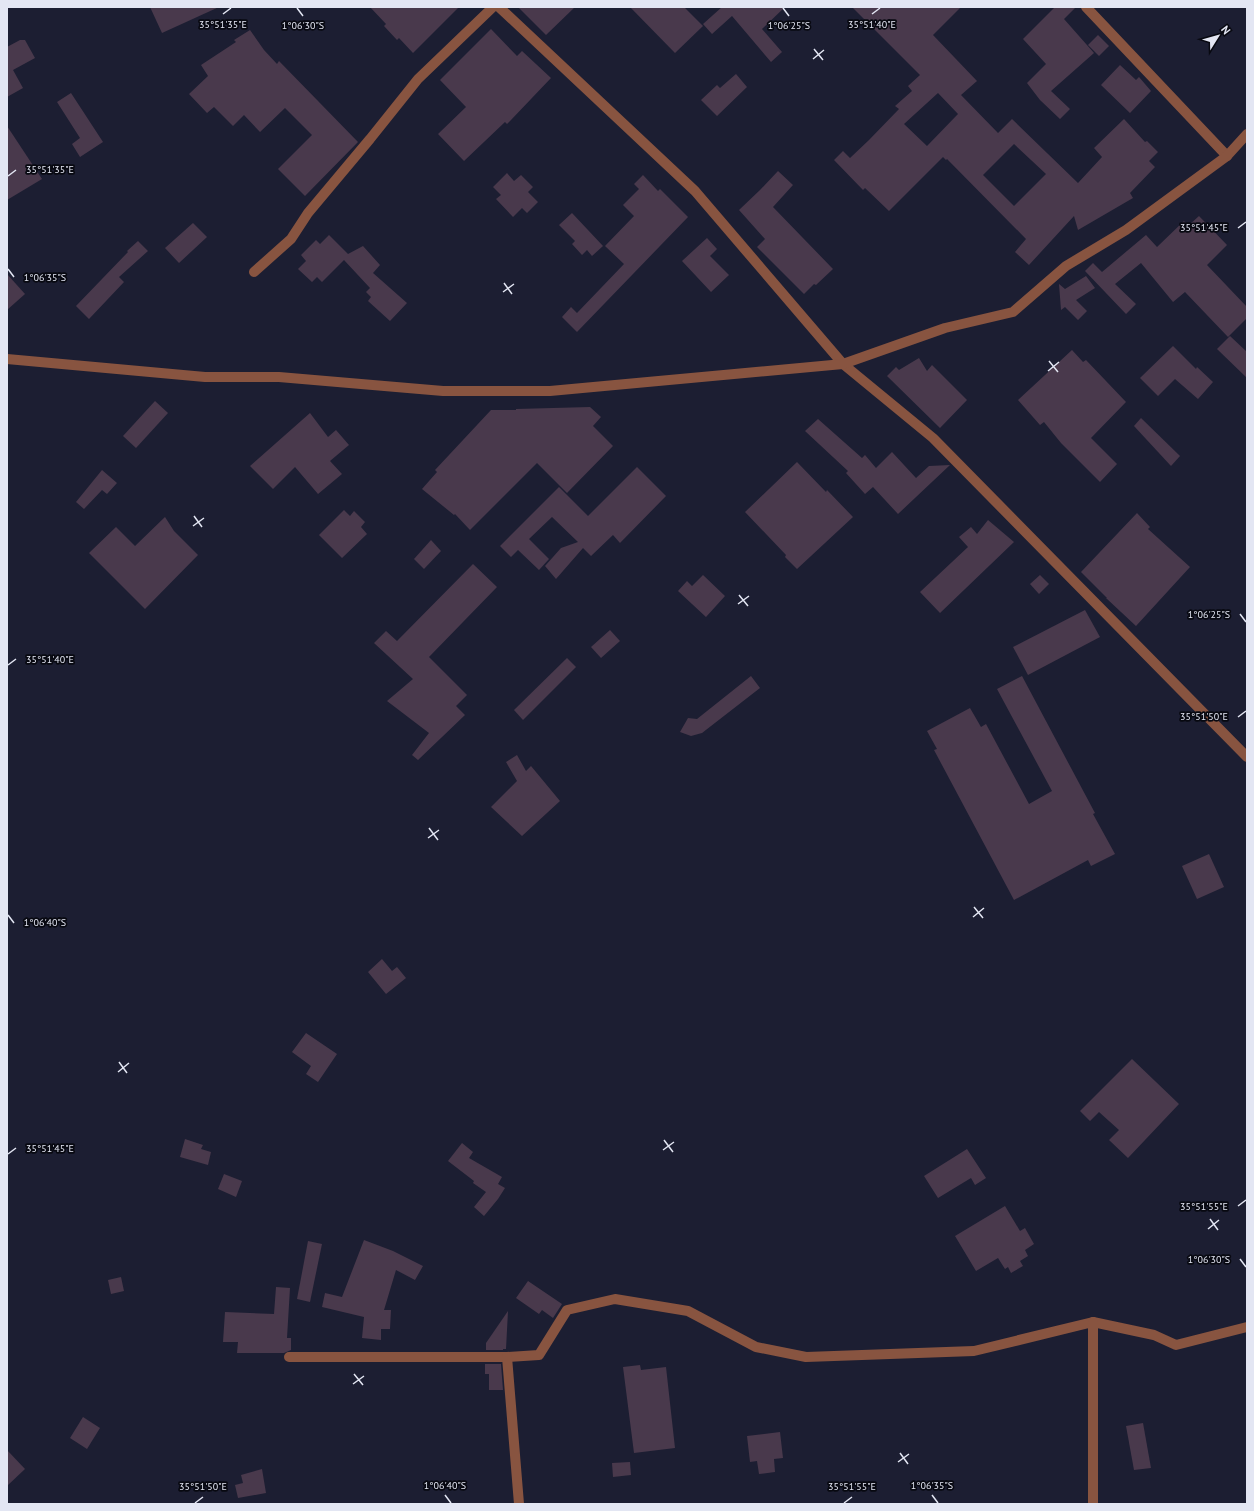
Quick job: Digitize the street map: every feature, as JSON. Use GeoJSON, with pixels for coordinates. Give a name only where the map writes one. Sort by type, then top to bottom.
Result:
{"type":"FeatureCollection","features":[{"type":"Feature","properties":{"kind":"street"},"geometry":{"type":"LineString","coordinates":[[254,272],[291,239],[308,213],[418,79],[493,7]]}},
{"type":"Feature","properties":{"kind":"street"},"geometry":{"type":"LineString","coordinates":[[498,7],[695,191],[843,364],[932,438],[1247,757]]}},
{"type":"Feature","properties":{"kind":"street"},"geometry":{"type":"LineString","coordinates":[[1086,7],[1227,156]]}},
{"type":"Feature","properties":{"kind":"street"},"geometry":{"type":"LineString","coordinates":[[7,359],[205,377],[279,377],[443,392],[550,391],[843,364],[945,328],[1013,312],[1066,266],[1126,230],[1227,156],[1247,134]]}},
{"type":"Feature","properties":{"kind":"street"},"geometry":{"type":"LineString","coordinates":[[289,1357],[507,1357],[539,1355],[567,1310],[615,1299],[688,1311],[756,1346],[806,1357],[974,1351],[1094,1322],[1154,1335],[1176,1345],[1247,1327]]}},
{"type":"Feature","properties":{"kind":"street"},"geometry":{"type":"LineString","coordinates":[[1093,1504],[1094,1322]]}},
{"type":"Feature","properties":{"kind":"street"},"geometry":{"type":"LineString","coordinates":[[507,1357],[519,1504]]}},
{"type":"Feature","properties":{"kind":"building"},"geometry":{"type":"Polygon","coordinates":[[[150,7],[219,7],[162,33],[150,7]]]}},
{"type":"Feature","properties":{"kind":"building"},"geometry":{"type":"Polygon","coordinates":[[[370,7],[459,7],[413,53],[399,38],[397,40],[384,26],[386,24],[370,7]]]}},
{"type":"Feature","properties":{"kind":"building"},"geometry":{"type":"Polygon","coordinates":[[[518,7],[575,7],[546,35],[518,7]]]}},
{"type":"Feature","properties":{"kind":"building"},"geometry":{"type":"Polygon","coordinates":[[[630,7],[684,7],[703,26],[675,53],[630,7]]]}},
{"type":"Feature","properties":{"kind":"building"},"geometry":{"type":"Polygon","coordinates":[[[722,7],[785,7],[762,29],[782,52],[771,62],[732,16],[712,34],[703,24],[722,7]]]}},
{"type":"Feature","properties":{"kind":"building"},"geometry":{"type":"Polygon","coordinates":[[[852,7],[961,7],[933,35],[977,81],[961,95],[998,133],[1012,119],[1078,183],[1102,157],[1094,148],[1124,119],[1145,142],[1147,141],[1158,152],[1149,161],[1155,167],[1130,193],[1133,198],[1078,230],[1074,216],[1029,265],[1015,252],[1026,239],[947,159],[946,160],[943,157],[889,211],[865,188],[863,190],[834,160],[843,151],[850,158],[869,140],[899,109],[895,106],[912,91],[908,86],[920,75],[852,7]],[[938,93],[904,124],[927,146],[958,114],[938,93]],[[1014,144],[983,175],[1014,206],[1046,174],[1014,144]]]}},
{"type":"Feature","properties":{"kind":"building"},"geometry":{"type":"Polygon","coordinates":[[[1055,7],[1076,7],[1064,19],[1094,53],[1051,91],[1070,109],[1060,119],[1040,100],[1027,83],[1046,64],[1023,39],[1055,7]]]}},
{"type":"Feature","properties":{"kind":"building"},"geometry":{"type":"Polygon","coordinates":[[[491,29],[517,56],[522,51],[551,78],[507,124],[505,122],[464,161],[438,134],[466,107],[440,80],[491,29]]]}},
{"type":"Feature","properties":{"kind":"building"},"geometry":{"type":"Polygon","coordinates":[[[250,30],[264,50],[277,64],[279,61],[358,142],[305,196],[278,169],[312,135],[285,108],[260,132],[244,115],[233,126],[214,107],[207,113],[189,94],[208,76],[201,65],[236,42],[234,40],[250,30]]]}},
{"type":"Feature","properties":{"kind":"building"},"geometry":{"type":"Polygon","coordinates":[[[1098,35],[1109,46],[1099,56],[1088,45],[1098,35]]]}},
{"type":"Feature","properties":{"kind":"building"},"geometry":{"type":"Polygon","coordinates":[[[20,40],[25,40],[35,58],[13,70],[23,88],[7,97],[7,47],[20,40]]]}},
{"type":"Feature","properties":{"kind":"building"},"geometry":{"type":"Polygon","coordinates":[[[1120,65],[1136,80],[1139,77],[1151,91],[1130,113],[1101,85],[1120,65]]]}},
{"type":"Feature","properties":{"kind":"building"},"geometry":{"type":"Polygon","coordinates":[[[736,74],[747,87],[717,116],[701,100],[717,85],[720,88],[736,74]]]}},
{"type":"Feature","properties":{"kind":"building"},"geometry":{"type":"Polygon","coordinates":[[[71,93],[103,142],[80,157],[72,144],[80,138],[57,102],[71,93]]]}},
{"type":"Feature","properties":{"kind":"building"},"geometry":{"type":"Polygon","coordinates":[[[7,126],[42,179],[7,200],[7,126]]]}},
{"type":"Feature","properties":{"kind":"building"},"geometry":{"type":"Polygon","coordinates":[[[778,171],[793,185],[773,207],[833,269],[804,294],[757,247],[765,239],[739,210],[778,171]]]}},
{"type":"Feature","properties":{"kind":"building"},"geometry":{"type":"Polygon","coordinates":[[[507,173],[514,181],[521,175],[533,187],[528,192],[538,202],[527,213],[522,208],[513,217],[496,199],[501,195],[493,187],[507,173]]]}},
{"type":"Feature","properties":{"kind":"building"},"geometry":{"type":"Polygon","coordinates":[[[643,175],[658,191],[660,189],[688,217],[577,332],[562,317],[571,307],[577,313],[624,264],[605,246],[634,216],[623,205],[639,189],[634,184],[643,175]]]}},
{"type":"Feature","properties":{"kind":"building"},"geometry":{"type":"Polygon","coordinates":[[[572,213],[603,246],[592,256],[587,250],[582,255],[572,244],[575,241],[559,225],[572,213]]]}},
{"type":"Feature","properties":{"kind":"building"},"geometry":{"type":"Polygon","coordinates":[[[1199,216],[1227,245],[1207,265],[1247,307],[1247,318],[1228,337],[1185,292],[1173,302],[1141,263],[1115,284],[1136,304],[1126,314],[1085,271],[1093,263],[1102,272],[1146,235],[1157,247],[1184,221],[1188,226],[1199,216]]]}},
{"type":"Feature","properties":{"kind":"building"},"geometry":{"type":"Polygon","coordinates":[[[193,223],[207,237],[179,263],[165,248],[193,223]]]}},
{"type":"Feature","properties":{"kind":"building"},"geometry":{"type":"Polygon","coordinates":[[[329,235],[348,254],[363,246],[380,265],[373,273],[407,303],[390,321],[368,301],[371,297],[366,292],[370,288],[344,260],[322,282],[317,277],[312,282],[298,269],[306,261],[301,255],[316,240],[320,244],[329,235]]]}},
{"type":"Feature","properties":{"kind":"building"},"geometry":{"type":"Polygon","coordinates":[[[707,238],[717,249],[710,256],[729,275],[711,292],[682,261],[707,238]]]}},
{"type":"Feature","properties":{"kind":"building"},"geometry":{"type":"Polygon","coordinates":[[[138,241],[148,251],[119,277],[124,282],[89,319],[76,306],[138,241]]]}},
{"type":"Feature","properties":{"kind":"building"},"geometry":{"type":"Polygon","coordinates":[[[7,274],[25,294],[7,310],[7,274]]]}},
{"type":"Feature","properties":{"kind":"building"},"geometry":{"type":"Polygon","coordinates":[[[1086,276],[1095,288],[1076,300],[1087,311],[1078,320],[1065,307],[1061,310],[1059,284],[1065,289],[1086,276]]]}},
{"type":"Feature","properties":{"kind":"building"},"geometry":{"type":"Polygon","coordinates":[[[1230,336],[1247,352],[1247,378],[1217,349],[1230,336]]]}},
{"type":"Feature","properties":{"kind":"building"},"geometry":{"type":"Polygon","coordinates":[[[1173,346],[1196,369],[1197,367],[1213,382],[1198,399],[1175,379],[1158,396],[1140,378],[1173,346]]]}},
{"type":"Feature","properties":{"kind":"building"},"geometry":{"type":"Polygon","coordinates":[[[1072,350],[1083,362],[1086,360],[1126,402],[1091,438],[1117,464],[1100,482],[1061,443],[1044,422],[1040,425],[1018,400],[1072,350]]]}},
{"type":"Feature","properties":{"kind":"building"},"geometry":{"type":"Polygon","coordinates":[[[919,358],[927,371],[932,365],[967,400],[940,428],[887,376],[896,367],[899,370],[919,358]]]}},
{"type":"Feature","properties":{"kind":"building"},"geometry":{"type":"Polygon","coordinates":[[[155,401],[168,413],[136,448],[123,436],[155,401]]]}},
{"type":"Feature","properties":{"kind":"building"},"geometry":{"type":"Polygon","coordinates":[[[590,407],[601,417],[593,426],[613,446],[567,493],[537,463],[470,530],[455,514],[454,515],[422,489],[437,472],[435,470],[491,410],[590,407]]]}},
{"type":"Feature","properties":{"kind":"building"},"geometry":{"type":"Polygon","coordinates":[[[310,413],[328,437],[336,430],[349,445],[330,461],[342,474],[318,494],[295,467],[273,489],[250,466],[310,413]]]}},
{"type":"Feature","properties":{"kind":"building"},"geometry":{"type":"Polygon","coordinates":[[[1141,418],[1180,456],[1171,466],[1134,426],[1141,418]]]}},
{"type":"Feature","properties":{"kind":"building"},"geometry":{"type":"Polygon","coordinates":[[[818,419],[862,458],[865,455],[876,468],[892,452],[916,478],[929,466],[950,465],[898,514],[873,487],[865,494],[846,473],[848,471],[805,431],[818,419]]]}},
{"type":"Feature","properties":{"kind":"building"},"geometry":{"type":"Polygon","coordinates":[[[797,462],[853,517],[797,569],[785,557],[786,555],[745,512],[797,462]]]}},
{"type":"Feature","properties":{"kind":"building"},"geometry":{"type":"Polygon","coordinates":[[[637,467],[666,496],[620,543],[613,535],[591,556],[583,548],[556,579],[545,566],[561,548],[578,542],[552,517],[529,539],[549,559],[539,570],[518,550],[511,557],[500,546],[559,487],[588,516],[637,467]]]}},
{"type":"Feature","properties":{"kind":"building"},"geometry":{"type":"Polygon","coordinates":[[[102,470],[117,483],[107,494],[102,490],[84,509],[76,502],[102,470]]]}},
{"type":"Feature","properties":{"kind":"building"},"geometry":{"type":"Polygon","coordinates":[[[344,510],[350,516],[354,511],[365,522],[361,527],[367,534],[342,558],[319,535],[344,510]]]}},
{"type":"Feature","properties":{"kind":"building"},"geometry":{"type":"Polygon","coordinates":[[[1137,513],[1150,527],[1148,529],[1190,567],[1136,626],[1081,572],[1137,513]]]}},
{"type":"Feature","properties":{"kind":"building"},"geometry":{"type":"Polygon","coordinates":[[[165,517],[174,531],[198,555],[145,609],[89,553],[116,527],[135,546],[165,517]]]}},
{"type":"Feature","properties":{"kind":"building"},"geometry":{"type":"Polygon","coordinates":[[[988,520],[1014,542],[940,613],[920,592],[968,547],[959,537],[971,527],[977,534],[988,520]]]}},
{"type":"Feature","properties":{"kind":"building"},"geometry":{"type":"Polygon","coordinates":[[[431,540],[441,551],[424,569],[414,559],[431,540]]]}},
{"type":"Feature","properties":{"kind":"building"},"geometry":{"type":"Polygon","coordinates":[[[473,564],[497,587],[429,657],[467,695],[456,706],[465,715],[418,760],[412,755],[429,733],[387,701],[413,679],[374,643],[386,631],[397,641],[473,564]]]}},
{"type":"Feature","properties":{"kind":"building"},"geometry":{"type":"Polygon","coordinates":[[[703,575],[725,596],[706,617],[678,591],[687,581],[692,586],[703,575]]]}},
{"type":"Feature","properties":{"kind":"building"},"geometry":{"type":"Polygon","coordinates":[[[1040,575],[1049,584],[1039,594],[1030,584],[1040,575]]]}},
{"type":"Feature","properties":{"kind":"building"},"geometry":{"type":"Polygon","coordinates":[[[1085,610],[1100,637],[1028,675],[1013,647],[1085,610]]]}},
{"type":"Feature","properties":{"kind":"building"},"geometry":{"type":"Polygon","coordinates":[[[610,630],[620,641],[601,658],[591,647],[610,630]]]}},
{"type":"Feature","properties":{"kind":"building"},"geometry":{"type":"Polygon","coordinates":[[[567,658],[576,667],[523,720],[514,710],[567,658]]]}},
{"type":"Feature","properties":{"kind":"building"},"geometry":{"type":"Polygon","coordinates":[[[751,676],[760,688],[702,733],[691,736],[680,732],[688,718],[697,719],[751,676]]]}},
{"type":"Feature","properties":{"kind":"building"},"geometry":{"type":"Polygon","coordinates":[[[1022,676],[1095,813],[1093,814],[1115,854],[1091,866],[1088,860],[1014,900],[934,750],[937,749],[927,731],[970,708],[981,727],[986,724],[1029,804],[1052,791],[997,689],[1022,676]]]}},
{"type":"Feature","properties":{"kind":"building"},"geometry":{"type":"Polygon","coordinates":[[[517,755],[526,771],[531,766],[560,801],[522,836],[491,807],[517,781],[506,762],[517,755]]]}},
{"type":"Feature","properties":{"kind":"building"},"geometry":{"type":"Polygon","coordinates":[[[1209,854],[1224,887],[1197,899],[1182,866],[1209,854]]]}},
{"type":"Feature","properties":{"kind":"building"},"geometry":{"type":"Polygon","coordinates":[[[382,959],[392,971],[397,967],[406,978],[386,994],[368,972],[382,959]]]}},
{"type":"Feature","properties":{"kind":"building"},"geometry":{"type":"Polygon","coordinates":[[[306,1033],[337,1054],[318,1082],[306,1074],[311,1066],[292,1052],[306,1033]]]}},
{"type":"Feature","properties":{"kind":"building"},"geometry":{"type":"Polygon","coordinates":[[[1132,1059],[1179,1104],[1128,1158],[1109,1140],[1119,1130],[1099,1112],[1090,1121],[1080,1111],[1132,1059]]]}},
{"type":"Feature","properties":{"kind":"building"},"geometry":{"type":"Polygon","coordinates":[[[185,1139],[203,1145],[201,1149],[211,1152],[208,1165],[180,1157],[185,1139]]]}},
{"type":"Feature","properties":{"kind":"building"},"geometry":{"type":"Polygon","coordinates":[[[462,1143],[473,1152],[469,1158],[502,1177],[498,1184],[505,1188],[484,1216],[474,1207],[486,1192],[473,1183],[474,1181],[448,1161],[462,1143]]]}},
{"type":"Feature","properties":{"kind":"building"},"geometry":{"type":"Polygon","coordinates":[[[967,1149],[986,1178],[975,1185],[971,1178],[938,1198],[924,1176],[967,1149]]]}},
{"type":"Feature","properties":{"kind":"building"},"geometry":{"type":"Polygon","coordinates":[[[224,1174],[242,1181],[236,1197],[218,1189],[224,1174]]]}},
{"type":"Feature","properties":{"kind":"building"},"geometry":{"type":"Polygon","coordinates":[[[1005,1206],[1020,1231],[1025,1228],[1034,1244],[1025,1250],[1028,1256],[1020,1261],[1023,1266],[1011,1273],[1008,1267],[1005,1269],[998,1258],[976,1271],[955,1236],[1005,1206]]]}},
{"type":"Feature","properties":{"kind":"building"},"geometry":{"type":"Polygon","coordinates":[[[364,1240],[393,1251],[423,1266],[415,1280],[396,1270],[384,1310],[391,1310],[390,1329],[381,1329],[381,1340],[362,1338],[364,1317],[322,1307],[325,1293],[342,1297],[364,1240]]]}},
{"type":"Feature","properties":{"kind":"building"},"geometry":{"type":"Polygon","coordinates":[[[308,1241],[322,1244],[310,1302],[297,1299],[308,1241]]]}},
{"type":"Feature","properties":{"kind":"building"},"geometry":{"type":"Polygon","coordinates":[[[121,1277],[124,1291],[111,1294],[108,1280],[121,1277]]]}},
{"type":"Feature","properties":{"kind":"building"},"geometry":{"type":"Polygon","coordinates":[[[528,1281],[562,1304],[553,1318],[542,1310],[539,1314],[516,1298],[528,1281]]]}},
{"type":"Feature","properties":{"kind":"building"},"geometry":{"type":"Polygon","coordinates":[[[276,1287],[290,1288],[287,1338],[291,1338],[291,1350],[284,1353],[237,1353],[238,1342],[223,1342],[225,1312],[274,1314],[276,1287]]]}},
{"type":"Feature","properties":{"kind":"building"},"geometry":{"type":"Polygon","coordinates":[[[508,1311],[506,1349],[486,1350],[486,1343],[508,1311]]]}},
{"type":"Feature","properties":{"kind":"building"},"geometry":{"type":"Polygon","coordinates":[[[485,1364],[501,1364],[503,1390],[489,1390],[489,1374],[485,1374],[485,1364]]]}},
{"type":"Feature","properties":{"kind":"building"},"geometry":{"type":"Polygon","coordinates":[[[640,1365],[641,1370],[666,1367],[675,1448],[634,1453],[623,1367],[640,1365]]]}},
{"type":"Feature","properties":{"kind":"building"},"geometry":{"type":"Polygon","coordinates":[[[83,1417],[100,1428],[87,1449],[70,1438],[83,1417]]]}},
{"type":"Feature","properties":{"kind":"building"},"geometry":{"type":"Polygon","coordinates":[[[1143,1423],[1151,1468],[1134,1470],[1126,1426],[1143,1423]]]}},
{"type":"Feature","properties":{"kind":"building"},"geometry":{"type":"Polygon","coordinates":[[[780,1432],[783,1458],[774,1459],[775,1472],[759,1474],[757,1461],[750,1462],[747,1436],[780,1432]]]}},
{"type":"Feature","properties":{"kind":"building"},"geometry":{"type":"Polygon","coordinates":[[[7,1450],[25,1469],[7,1486],[7,1450]]]}},
{"type":"Feature","properties":{"kind":"building"},"geometry":{"type":"Polygon","coordinates":[[[630,1462],[631,1475],[613,1477],[612,1463],[630,1462]]]}},
{"type":"Feature","properties":{"kind":"building"},"geometry":{"type":"Polygon","coordinates":[[[262,1469],[266,1493],[238,1498],[235,1485],[243,1483],[241,1475],[262,1469]]]}}]}
